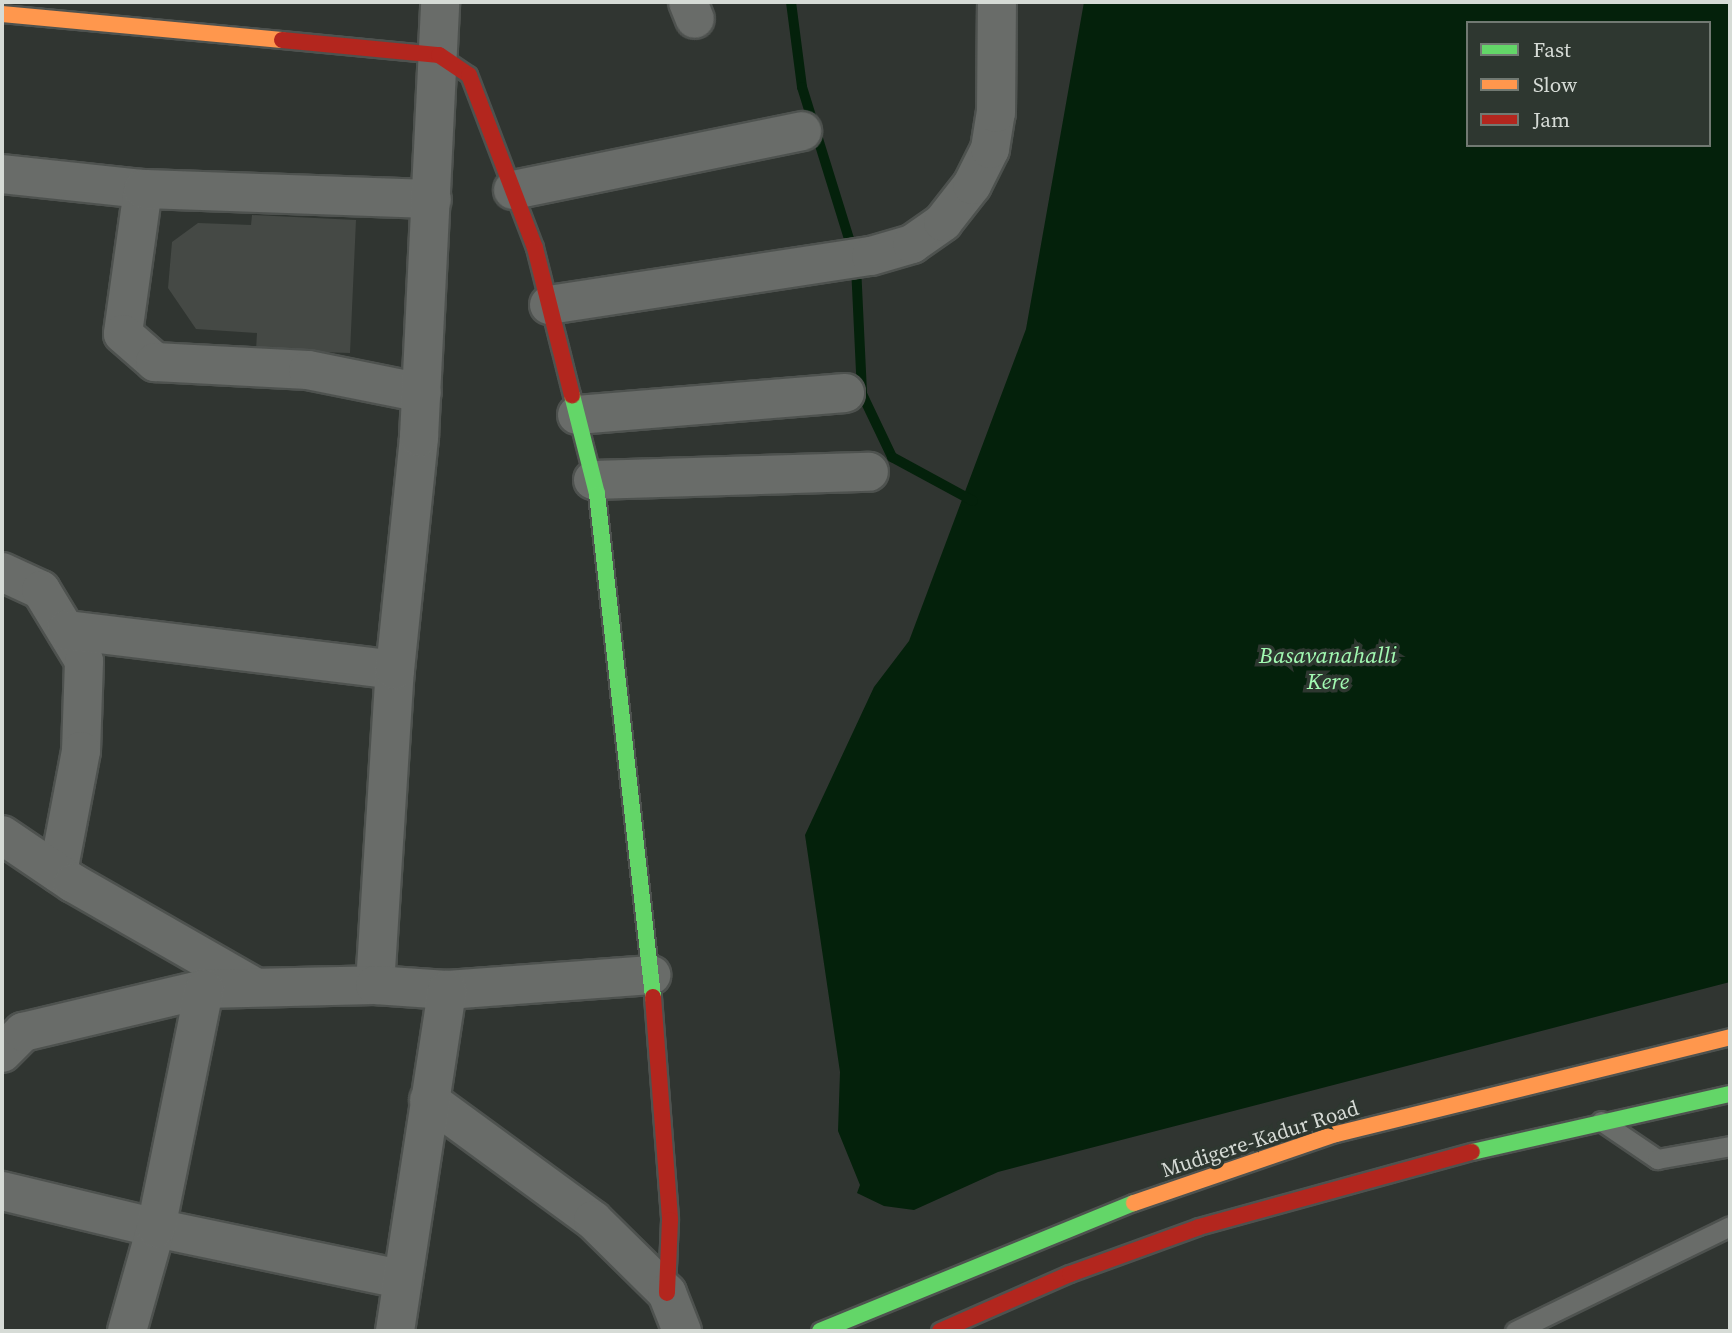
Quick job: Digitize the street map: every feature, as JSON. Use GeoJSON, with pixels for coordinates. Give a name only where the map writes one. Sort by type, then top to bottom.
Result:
{"type":"FeatureCollection","features":[{"type":"Feature","properties":{"kind":"main road"},"geometry":{"type":"LineString","coordinates":[[19,11],[439,55],[469,75],[513,190],[549,305],[593,480],[651,975],[670,1220],[667,1293]]}},
{"type":"Feature","properties":{"kind":"main road","name":"Mudigere-Kadur Road"},"geometry":{"type":"LineString","coordinates":[[820,1331],[984,1261],[1182,1185],[1336,1134],[1730,1037]]}},
{"type":"Feature","properties":{"kind":"main road"},"geometry":{"type":"LineString","coordinates":[[940,1331],[1070,1274],[1199,1227],[1357,1180],[1600,1120],[1730,1094]]}},
{"type":"Feature","properties":{"kind":"street"},"geometry":{"type":"LineString","coordinates":[[375,985],[395,670],[422,393],[440,2]]}},
{"type":"Feature","properties":{"kind":"street"},"geometry":{"type":"LineString","coordinates":[[549,305],[855,258],[912,243],[943,222],[972,185],[990,149],[996,113],[997,2]]}},
{"type":"Feature","properties":{"kind":"street"},"geometry":{"type":"LineString","coordinates":[[513,190],[802,131]]}},
{"type":"Feature","properties":{"kind":"street"},"geometry":{"type":"LineString","coordinates":[[2,174],[143,189],[432,199]]}},
{"type":"Feature","properties":{"kind":"street"},"geometry":{"type":"LineString","coordinates":[[143,189],[123,334],[155,362],[308,370],[422,393]]}},
{"type":"Feature","properties":{"kind":"street"},"geometry":{"type":"LineString","coordinates":[[577,415],[845,393]]}},
{"type":"Feature","properties":{"kind":"street"},"geometry":{"type":"LineString","coordinates":[[593,480],[869,472]]}},
{"type":"Feature","properties":{"kind":"street"},"geometry":{"type":"LineString","coordinates":[[2,572],[41,590],[84,661],[81,751],[58,873]]}},
{"type":"Feature","properties":{"kind":"street"},"geometry":{"type":"LineString","coordinates":[[66,631],[395,670]]}},
{"type":"Feature","properties":{"kind":"street"},"geometry":{"type":"LineString","coordinates":[[2,835],[58,873],[251,985]]}},
{"type":"Feature","properties":{"kind":"street"},"geometry":{"type":"LineString","coordinates":[[9,1039],[204,989],[251,985],[375,985],[447,990],[651,975]]}},
{"type":"Feature","properties":{"kind":"street"},"geometry":{"type":"LineString","coordinates":[[127,1331],[156,1228],[204,989]]}},
{"type":"Feature","properties":{"kind":"street"},"geometry":{"type":"LineString","coordinates":[[395,1331],[400,1279],[447,990]]}},
{"type":"Feature","properties":{"kind":"street"},"geometry":{"type":"LineString","coordinates":[[429,1100],[593,1220],[667,1293],[682,1331]]}},
{"type":"Feature","properties":{"kind":"street"},"geometry":{"type":"LineString","coordinates":[[2,1191],[156,1228],[400,1279]]}},
{"type":"Feature","properties":{"kind":"lane"},"geometry":{"type":"LineString","coordinates":[[1600,1120],[1657,1159],[1730,1146]]}},
{"type":"Feature","properties":{"kind":"lane"},"geometry":{"type":"LineString","coordinates":[[1515,1331],[1728,1227],[1730,1248]]}},
{"type":"Feature","properties":{"kind":"water","name":"Basavanahalli Kere"},"geometry":{"type":"Polygon","coordinates":[[[1084,2],[1730,2],[1730,982],[998,1172],[914,1210],[884,1206],[857,1193],[860,1185],[838,1131],[840,1072],[805,835],[874,687],[909,641],[1026,329],[1084,2]]]}},
{"type":"Feature","properties":{"kind":"building"},"geometry":{"type":"Polygon","coordinates":[[[252,215],[356,220],[350,353],[256,350],[257,333],[196,329],[168,288],[172,242],[198,223],[251,225],[252,215]]]}},
{"type":"Feature","properties":{"kind":"waterway"},"geometry":{"type":"LineString","coordinates":[[791,2],[802,87],[853,252]]}},
{"type":"Feature","properties":{"kind":"waterway"},"geometry":{"type":"LineString","coordinates":[[856,266],[862,394],[892,457],[973,501]]}},
{"type":"Feature","properties":{"kind":"traffic: fast"},"geometry":{"type":"LineString","coordinates":[[572,395],[597,494],[653,997]]}},
{"type":"Feature","properties":{"kind":"traffic: fast"},"geometry":{"type":"LineString","coordinates":[[1472,1152],[1730,1094]]}},
{"type":"Feature","properties":{"kind":"traffic: fast"},"geometry":{"type":"LineString","coordinates":[[820,1331],[1134,1203]]}},
{"type":"Feature","properties":{"kind":"traffic: slow"},"geometry":{"type":"LineString","coordinates":[[2,14],[282,40]]}},
{"type":"Feature","properties":{"kind":"traffic: slow"},"geometry":{"type":"LineString","coordinates":[[1134,1203],[1336,1134],[1730,1037]]}},
{"type":"Feature","properties":{"kind":"traffic: jam"},"geometry":{"type":"LineString","coordinates":[[282,40],[439,55],[469,75],[535,248],[572,395]]}},
{"type":"Feature","properties":{"kind":"traffic: jam"},"geometry":{"type":"LineString","coordinates":[[653,997],[670,1220],[667,1293]]}},
{"type":"Feature","properties":{"kind":"traffic: jam"},"geometry":{"type":"LineString","coordinates":[[940,1331],[1070,1274],[1199,1227],[1472,1152]]}}]}
